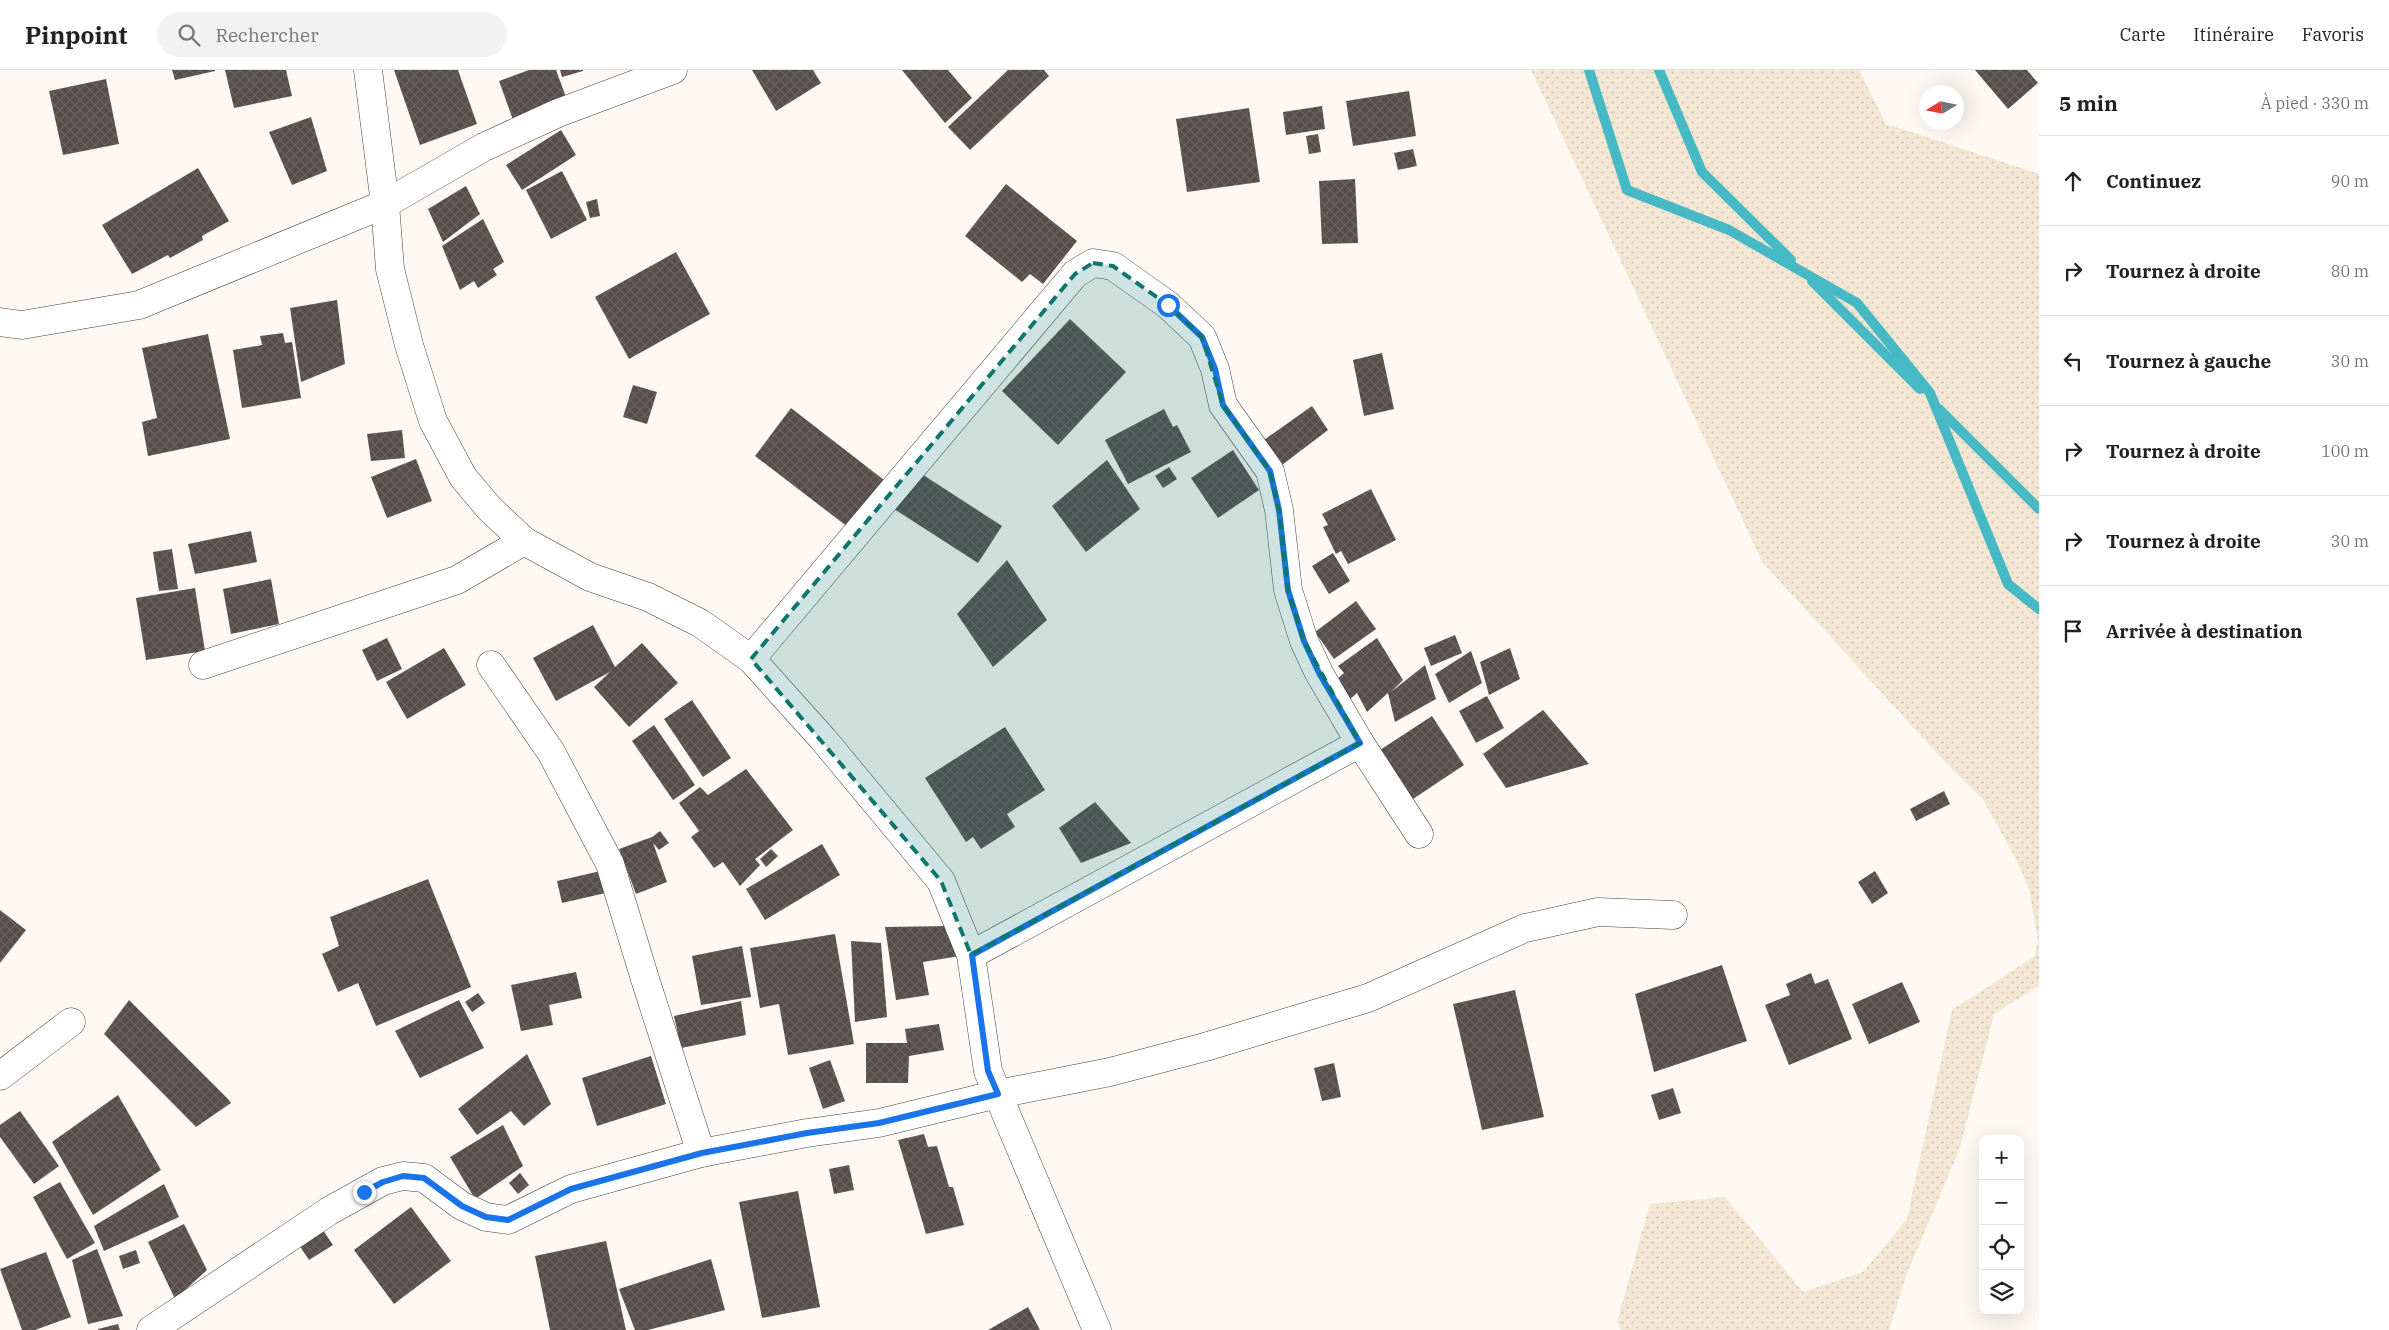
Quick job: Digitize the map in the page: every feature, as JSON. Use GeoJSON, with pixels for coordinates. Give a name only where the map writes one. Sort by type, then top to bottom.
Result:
{"type":"FeatureCollection","features":[{"type":"Feature","properties":{"kind":"street"},"geometry":{"type":"LineString","coordinates":[[368,70],[385,204],[390,269],[409,345],[433,421],[463,477],[489,508],[524,541],[590,577],[648,597],[700,623],[751,659],[824,739],[941,881],[972,955],[988,1071],[1097,1330]]}},
{"type":"Feature","properties":{"kind":"street"},"geometry":{"type":"LineString","coordinates":[[0,322],[22,325],[139,304],[385,204],[484,146],[558,112],[673,70]]}},
{"type":"Feature","properties":{"kind":"street"},"geometry":{"type":"LineString","coordinates":[[751,659],[1075,274],[1093,264],[1113,266],[1168,305],[1202,337],[1215,369],[1223,405],[1270,471],[1279,510],[1288,590],[1304,641],[1319,673],[1360,743],[1419,834]]}},
{"type":"Feature","properties":{"kind":"street"},"geometry":{"type":"LineString","coordinates":[[203,665],[457,580],[524,541]]}},
{"type":"Feature","properties":{"kind":"street"},"geometry":{"type":"LineString","coordinates":[[491,665],[550,752],[610,864],[645,979],[702,1153]]}},
{"type":"Feature","properties":{"kind":"street"},"geometry":{"type":"LineString","coordinates":[[972,955],[1360,743]]}},
{"type":"Feature","properties":{"kind":"street"},"geometry":{"type":"LineString","coordinates":[[150,1330],[321,1217],[383,1182],[403,1176],[424,1178],[462,1206],[486,1217],[508,1220],[571,1189],[702,1153],[807,1133],[879,1123],[998,1094],[1110,1072],[1205,1047],[1368,998],[1525,928],[1598,912],[1673,915]]}},
{"type":"Feature","properties":{"kind":"street"},"geometry":{"type":"LineString","coordinates":[[0,1076],[71,1022]]}},
{"type":"Feature","properties":{"kind":"highlighted area"},"geometry":{"type":"Polygon","coordinates":[[[1093,263],[1113,266],[1168,305],[1202,337],[1223,405],[1270,471],[1279,510],[1288,590],[1304,641],[1360,743],[971,955],[941,881],[751,659],[1075,274],[1093,263]]]}},
{"type":"Feature","properties":{"kind":"shaded area"},"geometry":{"type":"Polygon","coordinates":[[[1531,70],[1859,70],[1886,124],[2039,174],[2039,986],[1994,1014],[1960,1148],[1906,1276],[1889,1330],[1621,1330],[1617,1322],[1650,1204],[1725,1197],[1803,1292],[1863,1272],[1907,1219],[1952,1010],[2035,956],[2038,940],[2029,889],[2015,857],[1982,798],[1945,762],[1763,563],[1531,70]]]}},
{"type":"Feature","properties":{"kind":"building"},"geometry":{"type":"Polygon","coordinates":[[[172,70],[215,70],[215,71],[175,80],[172,70]]]}},
{"type":"Feature","properties":{"kind":"building"},"geometry":{"type":"Polygon","coordinates":[[[225,70],[286,70],[292,96],[234,108],[225,70]]]}},
{"type":"Feature","properties":{"kind":"building"},"geometry":{"type":"Polygon","coordinates":[[[394,70],[458,70],[477,124],[420,145],[394,70]]]}},
{"type":"Feature","properties":{"kind":"building"},"geometry":{"type":"Polygon","coordinates":[[[529,70],[556,70],[570,108],[516,128],[499,81],[529,70]]]}},
{"type":"Feature","properties":{"kind":"building"},"geometry":{"type":"Polygon","coordinates":[[[560,70],[583,70],[583,71],[562,77],[560,70]]]}},
{"type":"Feature","properties":{"kind":"building"},"geometry":{"type":"Polygon","coordinates":[[[752,70],[813,70],[821,83],[776,111],[752,70]]]}},
{"type":"Feature","properties":{"kind":"building"},"geometry":{"type":"Polygon","coordinates":[[[902,70],[948,70],[972,98],[945,123],[902,70]]]}},
{"type":"Feature","properties":{"kind":"building"},"geometry":{"type":"Polygon","coordinates":[[[1008,70],[1044,70],[1049,76],[970,150],[948,127],[1008,70]]]}},
{"type":"Feature","properties":{"kind":"building"},"geometry":{"type":"Polygon","coordinates":[[[1975,70],[2027,70],[2038,83],[2008,109],[1975,70]]]}},
{"type":"Feature","properties":{"kind":"building"},"geometry":{"type":"Polygon","coordinates":[[[106,79],[119,144],[63,155],[49,91],[106,79]]]}},
{"type":"Feature","properties":{"kind":"building"},"geometry":{"type":"Polygon","coordinates":[[[1409,91],[1416,136],[1353,146],[1346,101],[1409,91]]]}},
{"type":"Feature","properties":{"kind":"building"},"geometry":{"type":"Polygon","coordinates":[[[1322,106],[1325,129],[1286,135],[1283,112],[1322,106]]]}},
{"type":"Feature","properties":{"kind":"building"},"geometry":{"type":"Polygon","coordinates":[[[1249,108],[1260,182],[1187,192],[1176,119],[1249,108]]]}},
{"type":"Feature","properties":{"kind":"building"},"geometry":{"type":"Polygon","coordinates":[[[311,117],[327,171],[292,185],[269,132],[311,117]]]}},
{"type":"Feature","properties":{"kind":"building"},"geometry":{"type":"Polygon","coordinates":[[[561,130],[576,155],[522,190],[506,165],[561,130]]]}},
{"type":"Feature","properties":{"kind":"building"},"geometry":{"type":"Polygon","coordinates":[[[1318,134],[1321,152],[1309,154],[1306,136],[1318,134]]]}},
{"type":"Feature","properties":{"kind":"building"},"geometry":{"type":"Polygon","coordinates":[[[1413,149],[1417,166],[1398,170],[1394,153],[1413,149]]]}},
{"type":"Feature","properties":{"kind":"building"},"geometry":{"type":"Polygon","coordinates":[[[198,168],[229,221],[202,236],[203,240],[170,258],[168,255],[132,274],[102,225],[198,168]]]}},
{"type":"Feature","properties":{"kind":"building"},"geometry":{"type":"Polygon","coordinates":[[[562,171],[587,220],[551,239],[526,190],[562,171]]]}},
{"type":"Feature","properties":{"kind":"building"},"geometry":{"type":"Polygon","coordinates":[[[1355,179],[1358,243],[1322,244],[1319,181],[1355,179]]]}},
{"type":"Feature","properties":{"kind":"building"},"geometry":{"type":"Polygon","coordinates":[[[1006,184],[1077,241],[1043,284],[1030,274],[1022,282],[965,236],[1006,184]]]}},
{"type":"Feature","properties":{"kind":"building"},"geometry":{"type":"Polygon","coordinates":[[[466,186],[480,214],[443,242],[428,209],[466,186]]]}},
{"type":"Feature","properties":{"kind":"building"},"geometry":{"type":"Polygon","coordinates":[[[597,199],[600,216],[590,218],[586,202],[597,199]]]}},
{"type":"Feature","properties":{"kind":"building"},"geometry":{"type":"Polygon","coordinates":[[[483,219],[504,262],[493,269],[497,275],[478,288],[474,281],[460,290],[442,246],[483,219]]]}},
{"type":"Feature","properties":{"kind":"building"},"geometry":{"type":"Polygon","coordinates":[[[676,252],[710,314],[629,359],[595,297],[676,252]]]}},
{"type":"Feature","properties":{"kind":"building"},"geometry":{"type":"Polygon","coordinates":[[[337,300],[345,364],[301,382],[290,308],[337,300]]]}},
{"type":"Feature","properties":{"kind":"building"},"geometry":{"type":"Polygon","coordinates":[[[1070,319],[1126,372],[1058,445],[1002,391],[1070,319]]]}},
{"type":"Feature","properties":{"kind":"building"},"geometry":{"type":"Polygon","coordinates":[[[283,333],[285,343],[292,342],[301,398],[242,408],[233,350],[262,345],[260,336],[283,333]]]}},
{"type":"Feature","properties":{"kind":"building"},"geometry":{"type":"Polygon","coordinates":[[[208,334],[230,439],[148,456],[142,422],[157,418],[142,348],[208,334]]]}},
{"type":"Feature","properties":{"kind":"building"},"geometry":{"type":"Polygon","coordinates":[[[1382,353],[1394,409],[1364,416],[1353,360],[1382,353]]]}},
{"type":"Feature","properties":{"kind":"building"},"geometry":{"type":"Polygon","coordinates":[[[633,385],[657,392],[647,424],[623,417],[633,385]]]}},
{"type":"Feature","properties":{"kind":"building"},"geometry":{"type":"Polygon","coordinates":[[[1312,406],[1328,430],[1282,465],[1264,440],[1312,406]]]}},
{"type":"Feature","properties":{"kind":"building"},"geometry":{"type":"Polygon","coordinates":[[[791,408],[893,487],[857,534],[755,456],[791,408]]]}},
{"type":"Feature","properties":{"kind":"building"},"geometry":{"type":"Polygon","coordinates":[[[1164,409],[1173,427],[1177,425],[1191,452],[1128,484],[1105,440],[1164,409]]]}},
{"type":"Feature","properties":{"kind":"building"},"geometry":{"type":"Polygon","coordinates":[[[402,430],[405,458],[371,461],[367,434],[402,430]]]}},
{"type":"Feature","properties":{"kind":"building"},"geometry":{"type":"Polygon","coordinates":[[[1233,450],[1259,490],[1218,518],[1191,478],[1233,450]]]}},
{"type":"Feature","properties":{"kind":"building"},"geometry":{"type":"Polygon","coordinates":[[[416,459],[432,501],[387,518],[371,477],[416,459]]]}},
{"type":"Feature","properties":{"kind":"building"},"geometry":{"type":"Polygon","coordinates":[[[1107,460],[1140,509],[1086,552],[1052,506],[1107,460]]]}},
{"type":"Feature","properties":{"kind":"building"},"geometry":{"type":"Polygon","coordinates":[[[1169,467],[1177,479],[1163,488],[1155,476],[1169,467]]]}},
{"type":"Feature","properties":{"kind":"building"},"geometry":{"type":"Polygon","coordinates":[[[914,469],[1002,526],[978,563],[891,507],[914,469]]]}},
{"type":"Feature","properties":{"kind":"building"},"geometry":{"type":"Polygon","coordinates":[[[1371,489],[1396,540],[1348,564],[1341,551],[1336,554],[1323,527],[1328,525],[1322,514],[1371,489]]]}},
{"type":"Feature","properties":{"kind":"building"},"geometry":{"type":"Polygon","coordinates":[[[251,531],[257,562],[195,574],[188,544],[251,531]]]}},
{"type":"Feature","properties":{"kind":"building"},"geometry":{"type":"Polygon","coordinates":[[[172,549],[178,589],[159,591],[153,552],[172,549]]]}},
{"type":"Feature","properties":{"kind":"building"},"geometry":{"type":"Polygon","coordinates":[[[1333,553],[1350,581],[1329,594],[1312,566],[1333,553]]]}},
{"type":"Feature","properties":{"kind":"building"},"geometry":{"type":"Polygon","coordinates":[[[1007,560],[1047,620],[993,667],[957,614],[1007,560]]]}},
{"type":"Feature","properties":{"kind":"building"},"geometry":{"type":"Polygon","coordinates":[[[271,579],[279,624],[231,634],[223,589],[271,579]]]}},
{"type":"Feature","properties":{"kind":"building"},"geometry":{"type":"Polygon","coordinates":[[[195,588],[205,651],[146,660],[136,598],[195,588]]]}},
{"type":"Feature","properties":{"kind":"building"},"geometry":{"type":"Polygon","coordinates":[[[1356,601],[1376,629],[1334,659],[1315,632],[1356,601]]]}},
{"type":"Feature","properties":{"kind":"building"},"geometry":{"type":"Polygon","coordinates":[[[593,625],[615,667],[642,643],[678,683],[629,727],[594,687],[610,672],[556,701],[533,658],[593,625]]]}},
{"type":"Feature","properties":{"kind":"building"},"geometry":{"type":"Polygon","coordinates":[[[1455,635],[1462,653],[1431,666],[1424,648],[1455,635]]]}},
{"type":"Feature","properties":{"kind":"building"},"geometry":{"type":"Polygon","coordinates":[[[387,638],[402,669],[377,681],[362,650],[387,638]]]}},
{"type":"Feature","properties":{"kind":"building"},"geometry":{"type":"Polygon","coordinates":[[[1377,638],[1403,680],[1391,692],[1425,665],[1436,699],[1395,722],[1388,693],[1367,712],[1357,693],[1348,701],[1336,680],[1344,673],[1338,666],[1377,638]]]}},
{"type":"Feature","properties":{"kind":"building"},"geometry":{"type":"Polygon","coordinates":[[[444,648],[466,685],[407,719],[386,682],[444,648]]]}},
{"type":"Feature","properties":{"kind":"building"},"geometry":{"type":"Polygon","coordinates":[[[1510,648],[1520,679],[1489,695],[1480,662],[1510,648]]]}},
{"type":"Feature","properties":{"kind":"building"},"geometry":{"type":"Polygon","coordinates":[[[1471,651],[1482,683],[1449,703],[1435,674],[1471,651]]]}},
{"type":"Feature","properties":{"kind":"building"},"geometry":{"type":"Polygon","coordinates":[[[1487,696],[1504,728],[1476,743],[1459,711],[1487,696]]]}},
{"type":"Feature","properties":{"kind":"building"},"geometry":{"type":"Polygon","coordinates":[[[692,700],[731,758],[703,777],[664,719],[692,700]]]}},
{"type":"Feature","properties":{"kind":"building"},"geometry":{"type":"Polygon","coordinates":[[[1543,710],[1589,764],[1506,788],[1483,754],[1543,710]]]}},
{"type":"Feature","properties":{"kind":"building"},"geometry":{"type":"Polygon","coordinates":[[[1432,716],[1464,765],[1410,801],[1377,752],[1432,716]]]}},
{"type":"Feature","properties":{"kind":"building"},"geometry":{"type":"Polygon","coordinates":[[[654,725],[695,785],[673,800],[632,741],[654,725]]]}},
{"type":"Feature","properties":{"kind":"building"},"geometry":{"type":"Polygon","coordinates":[[[1005,727],[1045,790],[1007,814],[1015,827],[981,849],[973,837],[966,842],[925,778],[1005,727]]]}},
{"type":"Feature","properties":{"kind":"building"},"geometry":{"type":"Polygon","coordinates":[[[746,769],[793,830],[755,859],[760,865],[740,886],[723,862],[714,868],[691,837],[699,831],[679,803],[700,787],[708,795],[746,769]]]}},
{"type":"Feature","properties":{"kind":"building"},"geometry":{"type":"Polygon","coordinates":[[[1944,791],[1950,804],[1916,821],[1910,809],[1944,791]]]}},
{"type":"Feature","properties":{"kind":"building"},"geometry":{"type":"Polygon","coordinates":[[[1095,802],[1131,843],[1081,863],[1059,828],[1095,802]]]}},
{"type":"Feature","properties":{"kind":"building"},"geometry":{"type":"Polygon","coordinates":[[[660,831],[669,843],[659,850],[653,843],[667,882],[636,894],[619,849],[652,837],[660,831]]]}},
{"type":"Feature","properties":{"kind":"building"},"geometry":{"type":"Polygon","coordinates":[[[822,844],[840,875],[765,920],[746,889],[822,844]]]}},
{"type":"Feature","properties":{"kind":"building"},"geometry":{"type":"Polygon","coordinates":[[[771,849],[778,856],[766,867],[760,859],[771,849]]]}},
{"type":"Feature","properties":{"kind":"building"},"geometry":{"type":"Polygon","coordinates":[[[605,870],[610,892],[562,903],[557,881],[605,870]]]}},
{"type":"Feature","properties":{"kind":"building"},"geometry":{"type":"Polygon","coordinates":[[[1875,871],[1888,893],[1872,904],[1858,882],[1875,871]]]}},
{"type":"Feature","properties":{"kind":"building"},"geometry":{"type":"Polygon","coordinates":[[[428,879],[471,987],[376,1026],[358,983],[338,992],[322,954],[339,946],[330,917],[428,879]]]}},
{"type":"Feature","properties":{"kind":"building"},"geometry":{"type":"Polygon","coordinates":[[[0,910],[26,930],[0,963],[0,910]]]}},
{"type":"Feature","properties":{"kind":"building"},"geometry":{"type":"Polygon","coordinates":[[[948,926],[966,955],[923,962],[929,995],[896,1000],[885,927],[948,926]]]}},
{"type":"Feature","properties":{"kind":"building"},"geometry":{"type":"Polygon","coordinates":[[[835,934],[854,1044],[788,1055],[779,1004],[760,1008],[750,948],[835,934]]]}},
{"type":"Feature","properties":{"kind":"building"},"geometry":{"type":"Polygon","coordinates":[[[851,941],[881,943],[887,1017],[855,1022],[851,941]]]}},
{"type":"Feature","properties":{"kind":"building"},"geometry":{"type":"Polygon","coordinates":[[[742,946],[751,997],[701,1005],[692,956],[742,946]]]}},
{"type":"Feature","properties":{"kind":"building"},"geometry":{"type":"Polygon","coordinates":[[[1722,965],[1747,1041],[1654,1072],[1635,994],[1722,965]]]}},
{"type":"Feature","properties":{"kind":"building"},"geometry":{"type":"Polygon","coordinates":[[[576,972],[582,998],[549,1005],[553,1025],[521,1031],[511,985],[576,972]]]}},
{"type":"Feature","properties":{"kind":"building"},"geometry":{"type":"Polygon","coordinates":[[[1811,973],[1815,984],[1828,979],[1852,1039],[1789,1065],[1765,1005],[1790,995],[1786,984],[1811,973]]]}},
{"type":"Feature","properties":{"kind":"building"},"geometry":{"type":"Polygon","coordinates":[[[1902,982],[1920,1022],[1869,1044],[1852,1004],[1902,982]]]}},
{"type":"Feature","properties":{"kind":"building"},"geometry":{"type":"Polygon","coordinates":[[[1515,990],[1544,1117],[1482,1130],[1453,1004],[1515,990]]]}},
{"type":"Feature","properties":{"kind":"building"},"geometry":{"type":"Polygon","coordinates":[[[478,993],[485,1003],[472,1012],[465,1002],[478,993]]]}},
{"type":"Feature","properties":{"kind":"building"},"geometry":{"type":"Polygon","coordinates":[[[129,1000],[231,1103],[196,1127],[104,1034],[129,1000]]]}},
{"type":"Feature","properties":{"kind":"building"},"geometry":{"type":"Polygon","coordinates":[[[459,1000],[484,1048],[420,1078],[395,1031],[459,1000]]]}},
{"type":"Feature","properties":{"kind":"building"},"geometry":{"type":"Polygon","coordinates":[[[741,1001],[746,1035],[681,1048],[674,1016],[741,1001]]]}},
{"type":"Feature","properties":{"kind":"building"},"geometry":{"type":"Polygon","coordinates":[[[939,1024],[944,1050],[909,1056],[908,1083],[866,1083],[866,1043],[907,1043],[905,1029],[939,1024]]]}},
{"type":"Feature","properties":{"kind":"building"},"geometry":{"type":"Polygon","coordinates":[[[527,1054],[551,1104],[524,1126],[511,1111],[477,1135],[458,1109],[527,1054]]]}},
{"type":"Feature","properties":{"kind":"building"},"geometry":{"type":"Polygon","coordinates":[[[651,1056],[666,1104],[597,1126],[582,1078],[651,1056]]]}},
{"type":"Feature","properties":{"kind":"building"},"geometry":{"type":"Polygon","coordinates":[[[830,1060],[845,1101],[823,1109],[809,1068],[830,1060]]]}},
{"type":"Feature","properties":{"kind":"building"},"geometry":{"type":"Polygon","coordinates":[[[1334,1063],[1341,1097],[1322,1101],[1314,1068],[1334,1063]]]}},
{"type":"Feature","properties":{"kind":"building"},"geometry":{"type":"Polygon","coordinates":[[[1673,1088],[1681,1113],[1659,1120],[1651,1095],[1673,1088]]]}},
{"type":"Feature","properties":{"kind":"building"},"geometry":{"type":"Polygon","coordinates":[[[118,1095],[161,1170],[93,1215],[52,1142],[118,1095]]]}},
{"type":"Feature","properties":{"kind":"building"},"geometry":{"type":"Polygon","coordinates":[[[20,1111],[59,1166],[34,1184],[0,1137],[0,1125],[20,1111]]]}},
{"type":"Feature","properties":{"kind":"building"},"geometry":{"type":"Polygon","coordinates":[[[503,1125],[523,1166],[475,1199],[450,1157],[503,1125]]]}},
{"type":"Feature","properties":{"kind":"building"},"geometry":{"type":"Polygon","coordinates":[[[924,1134],[928,1147],[937,1146],[949,1187],[953,1187],[964,1225],[926,1234],[898,1140],[924,1134]]]}},
{"type":"Feature","properties":{"kind":"building"},"geometry":{"type":"Polygon","coordinates":[[[849,1165],[854,1190],[834,1194],[829,1169],[849,1165]]]}},
{"type":"Feature","properties":{"kind":"building"},"geometry":{"type":"Polygon","coordinates":[[[520,1173],[529,1185],[518,1194],[509,1183],[520,1173]]]}},
{"type":"Feature","properties":{"kind":"building"},"geometry":{"type":"Polygon","coordinates":[[[60,1182],[95,1243],[67,1259],[33,1197],[60,1182]]]}},
{"type":"Feature","properties":{"kind":"building"},"geometry":{"type":"Polygon","coordinates":[[[164,1184],[179,1217],[104,1251],[94,1226],[164,1184]]]}},
{"type":"Feature","properties":{"kind":"building"},"geometry":{"type":"Polygon","coordinates":[[[798,1191],[820,1307],[762,1318],[739,1202],[798,1191]]]}},
{"type":"Feature","properties":{"kind":"building"},"geometry":{"type":"Polygon","coordinates":[[[411,1207],[451,1261],[394,1304],[354,1250],[411,1207]]]}},
{"type":"Feature","properties":{"kind":"building"},"geometry":{"type":"Polygon","coordinates":[[[184,1224],[207,1270],[175,1299],[148,1242],[184,1224]]]}},
{"type":"Feature","properties":{"kind":"building"},"geometry":{"type":"Polygon","coordinates":[[[319,1224],[333,1245],[309,1260],[295,1239],[319,1224]]]}},
{"type":"Feature","properties":{"kind":"building"},"geometry":{"type":"Polygon","coordinates":[[[606,1241],[626,1330],[550,1330],[535,1256],[606,1241]]]}},
{"type":"Feature","properties":{"kind":"building"},"geometry":{"type":"Polygon","coordinates":[[[97,1249],[123,1316],[88,1324],[72,1260],[97,1249]]]}},
{"type":"Feature","properties":{"kind":"building"},"geometry":{"type":"Polygon","coordinates":[[[136,1250],[140,1263],[123,1269],[119,1256],[136,1250]]]}},
{"type":"Feature","properties":{"kind":"building"},"geometry":{"type":"Polygon","coordinates":[[[46,1252],[71,1317],[35,1330],[22,1330],[0,1269],[46,1252]]]}},
{"type":"Feature","properties":{"kind":"building"},"geometry":{"type":"Polygon","coordinates":[[[711,1259],[725,1310],[648,1330],[635,1330],[619,1289],[711,1259]]]}},
{"type":"Feature","properties":{"kind":"building"},"geometry":{"type":"Polygon","coordinates":[[[1028,1307],[1040,1330],[988,1330],[1028,1307]]]}},
{"type":"Feature","properties":{"kind":"building"},"geometry":{"type":"Polygon","coordinates":[[[118,1324],[120,1330],[98,1330],[98,1329],[118,1324]]]}},
{"type":"Feature","properties":{"kind":"waterway"},"geometry":{"type":"LineString","coordinates":[[1589,70],[1627,190],[1729,230],[1857,303],[1930,393],[2008,584],[2039,609]]}},
{"type":"Feature","properties":{"kind":"waterway"},"geometry":{"type":"LineString","coordinates":[[1659,70],[1702,172],[1791,260]]}},
{"type":"Feature","properties":{"kind":"waterway"},"geometry":{"type":"LineString","coordinates":[[1812,281],[1920,389]]}},
{"type":"Feature","properties":{"kind":"waterway"},"geometry":{"type":"LineString","coordinates":[[1939,409],[2039,509]]}},
{"type":"Feature","properties":{"kind":"route"},"geometry":{"type":"LineString","coordinates":[[364,1192],[383,1182],[403,1176],[424,1178],[462,1206],[486,1217],[508,1220],[571,1189],[702,1153],[807,1133],[879,1123],[998,1094],[988,1071],[972,955],[1360,743],[1319,673],[1304,641],[1288,590],[1279,510],[1270,471],[1223,405],[1215,369],[1202,337],[1168,305]]}}]}
